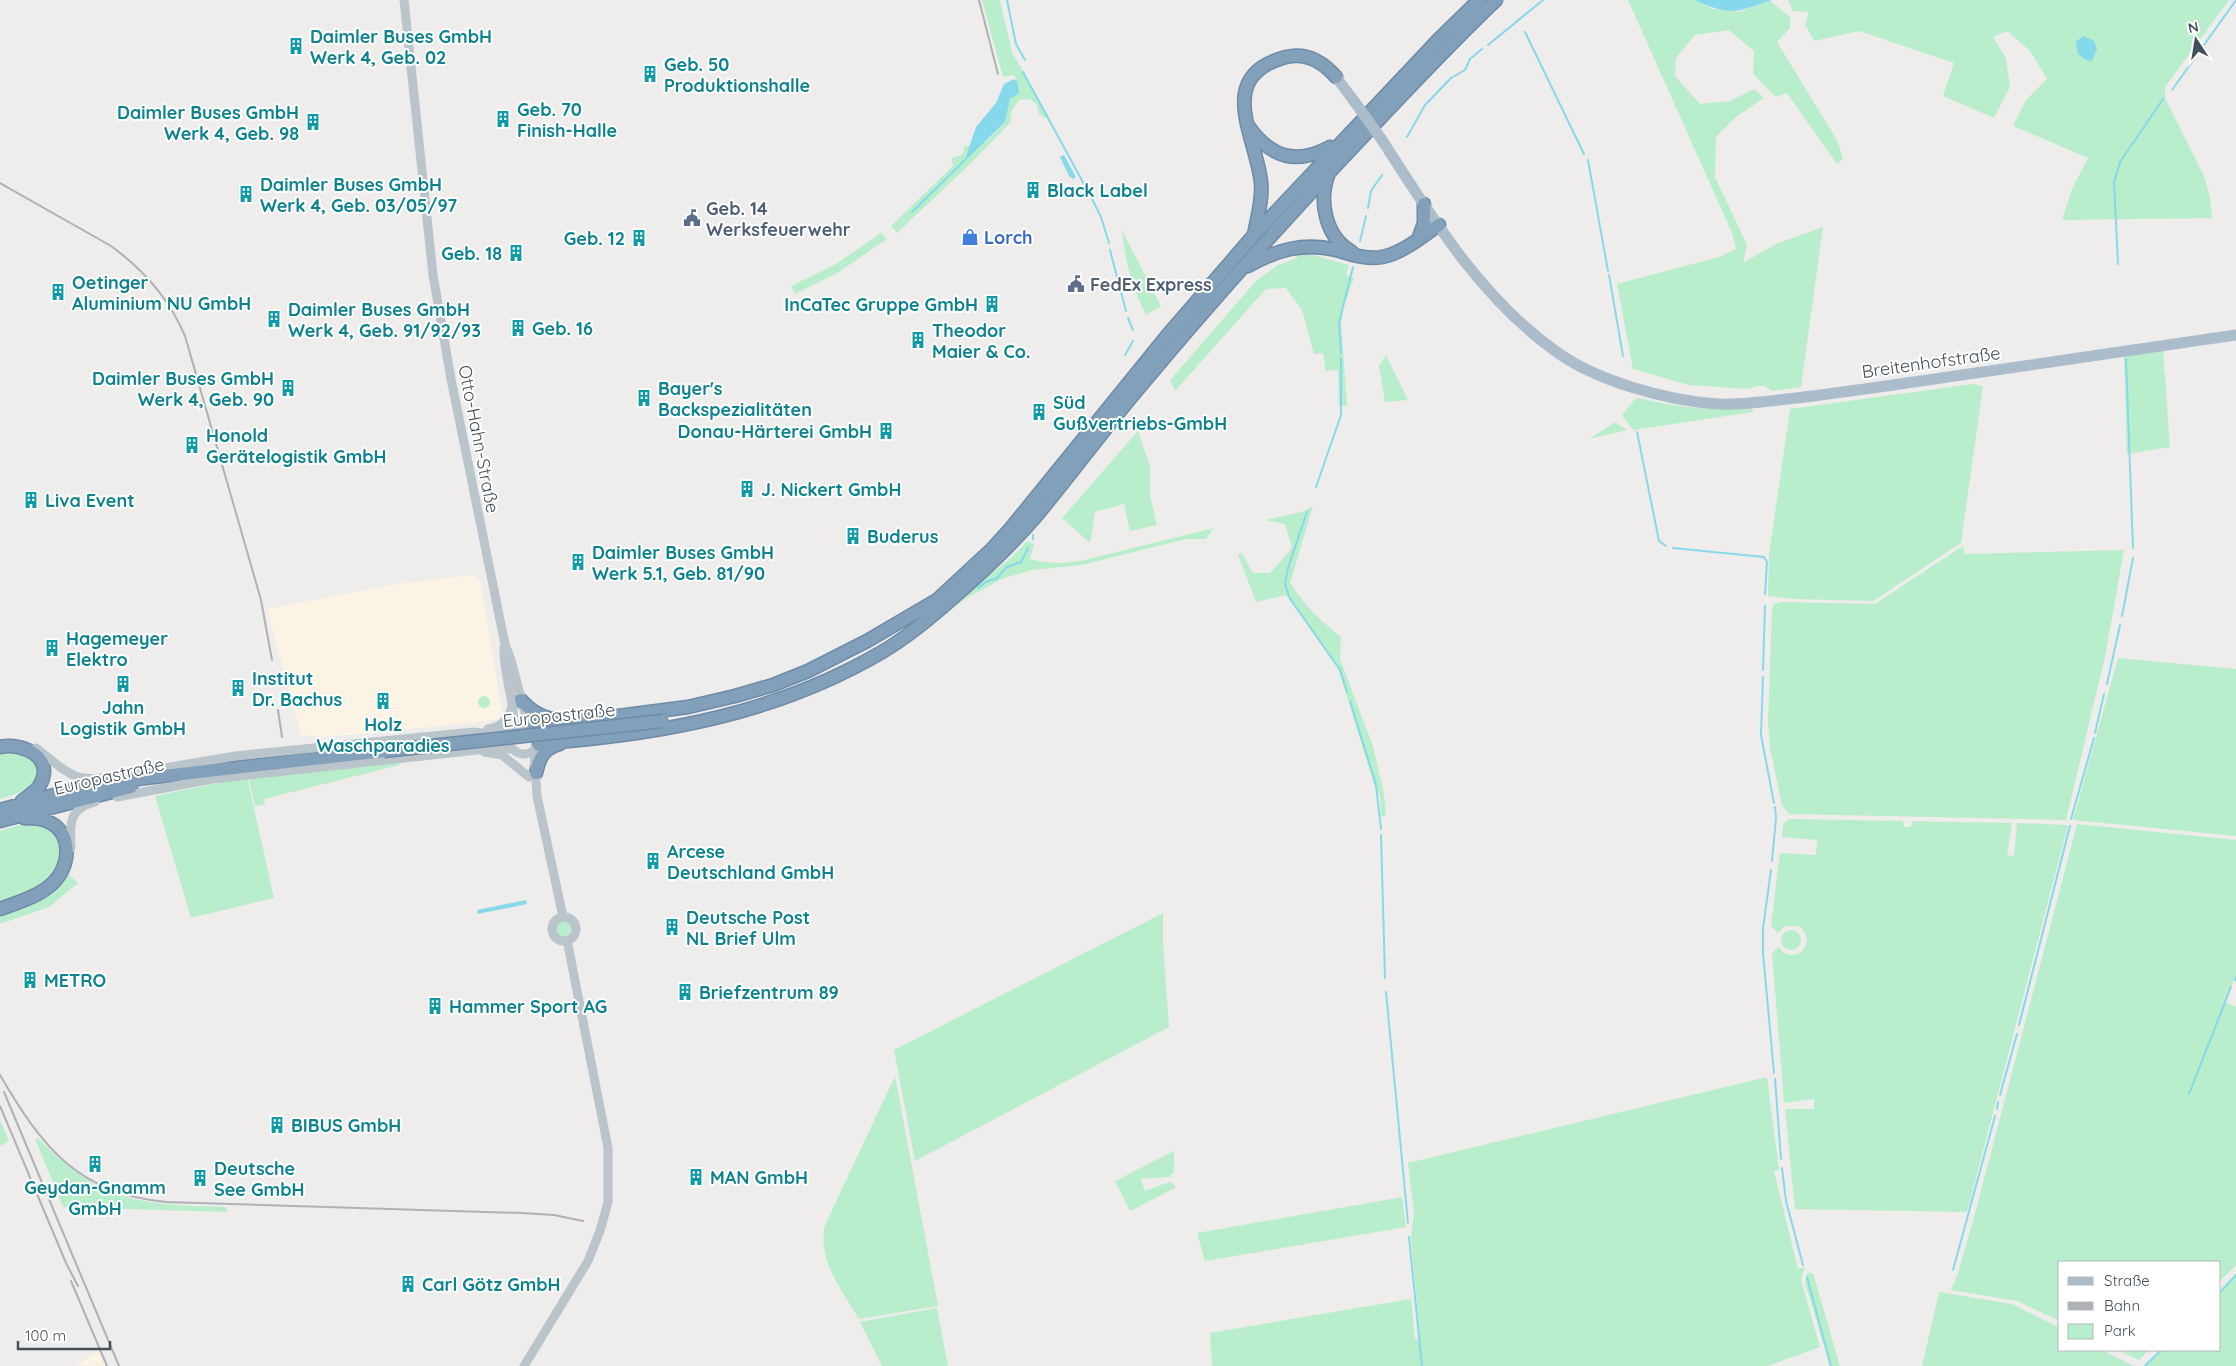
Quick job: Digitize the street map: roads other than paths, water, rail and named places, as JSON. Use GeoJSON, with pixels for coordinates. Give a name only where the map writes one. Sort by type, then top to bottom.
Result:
{"type":"FeatureCollection","features":[{"type":"Feature","properties":{"kind":"highway"},"geometry":{"type":"LineString","coordinates":[[536,748],[546,743],[640,733],[692,724],[775,702],[806,691],[883,652],[916,630],[1011,528],[1166,337],[1254,235],[1461,15],[1478,0]]}},
{"type":"Feature","properties":{"kind":"highway"},"geometry":{"type":"LineString","coordinates":[[532,726],[571,723],[688,707],[773,685],[808,671],[940,604],[984,570],[1036,515],[1136,391],[1237,272],[1330,171],[1496,0]]}},
{"type":"Feature","properties":{"kind":"highway"},"geometry":{"type":"LineString","coordinates":[[1254,235],[1262,185],[1245,121],[1243,100],[1248,86],[1256,73],[1268,64],[1292,56],[1304,56],[1316,60],[1326,66],[1336,77]]}},
{"type":"Feature","properties":{"kind":"highway"},"geometry":{"type":"LineString","coordinates":[[1245,121],[1255,136],[1266,147],[1284,156],[1314,156],[1330,148],[1347,135]]}},
{"type":"Feature","properties":{"kind":"highway"},"geometry":{"type":"LineString","coordinates":[[1330,171],[1325,182],[1323,197],[1325,214],[1334,235],[1347,250],[1358,256]]}},
{"type":"Feature","properties":{"kind":"highway"},"geometry":{"type":"LineString","coordinates":[[1418,240],[1424,223],[1424,204]]}},
{"type":"Feature","properties":{"kind":"highway"},"geometry":{"type":"LineString","coordinates":[[1237,272],[1262,258],[1282,250],[1306,246],[1326,248],[1358,256],[1380,258],[1392,254],[1418,240],[1438,225]]}},
{"type":"Feature","properties":{"kind":"highway","name":"Europastraße"},"geometry":{"type":"LineString","coordinates":[[0,810],[72,790],[172,774],[663,721],[710,711],[794,685],[840,665],[883,643],[940,604]]}},
{"type":"Feature","properties":{"kind":"highway"},"geometry":{"type":"LineString","coordinates":[[517,702],[543,717],[571,723]]}},
{"type":"Feature","properties":{"kind":"highway"},"geometry":{"type":"LineString","coordinates":[[533,775],[539,758],[548,749],[577,740]]}},
{"type":"Feature","properties":{"kind":"highway"},"geometry":{"type":"LineString","coordinates":[[0,747],[15,745],[23,747],[38,757],[41,764],[43,778],[40,786],[17,805]]}},
{"type":"Feature","properties":{"kind":"highway","name":"Europastraße"},"geometry":{"type":"LineString","coordinates":[[6,819],[136,786],[226,769]]}},
{"type":"Feature","properties":{"kind":"highway"},"geometry":{"type":"LineString","coordinates":[[72,790],[120,776]]}},
{"type":"Feature","properties":{"kind":"highway"},"geometry":{"type":"LineString","coordinates":[[66,803],[122,795]]}},
{"type":"Feature","properties":{"kind":"highway"},"geometry":{"type":"LineString","coordinates":[[0,909],[51,885],[63,870],[67,855],[64,837],[52,823],[35,818],[6,819]]}},
{"type":"Feature","properties":{"kind":"main road","name":"Breitenhofstraße"},"geometry":{"type":"LineString","coordinates":[[1336,77],[1382,140],[1474,276],[1511,313],[1554,350],[1595,372],[1663,396],[1697,402],[1744,404],[1831,394],[2236,335]]}},
{"type":"Feature","properties":{"kind":"street","name":"Otto-Hahn-Straße"},"geometry":{"type":"LineString","coordinates":[[404,0],[434,285],[447,362],[504,644],[511,660],[517,702],[513,729]]}},
{"type":"Feature","properties":{"kind":"street","name":"Otto-Hahn-Straße"},"geometry":{"type":"LineString","coordinates":[[517,702],[532,726]]}},
{"type":"Feature","properties":{"kind":"street"},"geometry":{"type":"LineString","coordinates":[[474,732],[500,727],[517,702]]}},
{"type":"Feature","properties":{"kind":"street"},"geometry":{"type":"LineString","coordinates":[[533,775],[509,740],[513,729],[522,724],[532,726],[539,736],[533,775],[562,917]]}},
{"type":"Feature","properties":{"kind":"street","name":"Europastraße"},"geometry":{"type":"LineString","coordinates":[[0,742],[16,741],[32,746],[62,770],[82,779],[120,776],[236,756],[474,732],[491,734],[513,729]]}},
{"type":"Feature","properties":{"kind":"street","name":"Europastraße"},"geometry":{"type":"LineString","coordinates":[[0,914],[42,895],[54,888],[62,880],[70,864],[70,826],[76,812],[88,804],[122,795],[212,779],[476,750],[504,748],[516,752]]}},
{"type":"Feature","properties":{"kind":"street"},"geometry":{"type":"LineString","coordinates":[[516,752],[529,754],[536,748]]}},
{"type":"Feature","properties":{"kind":"street"},"geometry":{"type":"LineString","coordinates":[[476,750],[502,755],[533,775]]}},
{"type":"Feature","properties":{"kind":"street"},"geometry":{"type":"LineString","coordinates":[[562,917],[570,919],[575,926],[574,935],[567,940],[556,938],[552,930],[555,920],[562,917]]}},
{"type":"Feature","properties":{"kind":"street"},"geometry":{"type":"LineString","coordinates":[[524,1366],[588,1261],[600,1231],[608,1202],[608,1148],[567,940]]}},
{"type":"Feature","properties":{"kind":"water"},"geometry":{"type":"Polygon","coordinates":[[[1694,0],[1772,0],[1750,8],[1733,11],[1716,9],[1694,0]]]}},
{"type":"Feature","properties":{"kind":"water"},"geometry":{"type":"Polygon","coordinates":[[[2084,36],[2094,41],[2097,49],[2092,61],[2086,60],[2078,54],[2076,41],[2084,36]]]}},
{"type":"Feature","properties":{"kind":"water"},"geometry":{"type":"Polygon","coordinates":[[[1014,79],[1017,81],[1019,93],[1010,99],[1005,122],[964,162],[976,127],[996,103],[1004,84],[1014,79]]]}},
{"type":"Feature","properties":{"kind":"water"},"geometry":{"type":"Polygon","coordinates":[[[1064,155],[1076,177],[1073,179],[1069,176],[1060,157],[1064,155]]]}},
{"type":"Feature","properties":{"kind":"water"},"geometry":{"type":"Polygon","coordinates":[[[526,900],[527,904],[478,914],[477,910],[526,900]]]}},
{"type":"Feature","properties":{"kind":"waterway"},"geometry":{"type":"LineString","coordinates":[[1007,0],[1016,44],[1025,60]]}},
{"type":"Feature","properties":{"kind":"waterway"},"geometry":{"type":"LineString","coordinates":[[1488,45],[1543,0]]}},
{"type":"Feature","properties":{"kind":"waterway"},"geometry":{"type":"LineString","coordinates":[[2172,90],[2236,0]]}},
{"type":"Feature","properties":{"kind":"waterway"},"geometry":{"type":"LineString","coordinates":[[1525,32],[1584,154]]}},
{"type":"Feature","properties":{"kind":"waterway"},"geometry":{"type":"LineString","coordinates":[[1407,137],[1425,105],[1451,78],[1465,70],[1470,59],[1482,49]]}},
{"type":"Feature","properties":{"kind":"waterway"},"geometry":{"type":"LineString","coordinates":[[1023,72],[1091,197],[1101,217],[1109,243]]}},
{"type":"Feature","properties":{"kind":"waterway"},"geometry":{"type":"LineString","coordinates":[[2118,264],[2114,182],[2120,162],[2163,99]]}},
{"type":"Feature","properties":{"kind":"waterway"},"geometry":{"type":"LineString","coordinates":[[1588,160],[1608,271]]}},
{"type":"Feature","properties":{"kind":"waterway"},"geometry":{"type":"LineString","coordinates":[[912,212],[964,161]]}},
{"type":"Feature","properties":{"kind":"waterway"},"geometry":{"type":"LineString","coordinates":[[1368,208],[1371,191],[1382,175]]}},
{"type":"Feature","properties":{"kind":"waterway"},"geometry":{"type":"LineString","coordinates":[[1360,241],[1366,216]]}},
{"type":"Feature","properties":{"kind":"waterway"},"geometry":{"type":"LineString","coordinates":[[1110,250],[1126,311]]}},
{"type":"Feature","properties":{"kind":"waterway"},"geometry":{"type":"LineString","coordinates":[[1341,353],[1339,323],[1353,267]]}},
{"type":"Feature","properties":{"kind":"waterway"},"geometry":{"type":"LineString","coordinates":[[1609,275],[1623,356]]}},
{"type":"Feature","properties":{"kind":"waterway"},"geometry":{"type":"LineString","coordinates":[[1128,318],[1133,330]]}},
{"type":"Feature","properties":{"kind":"waterway"},"geometry":{"type":"LineString","coordinates":[[1125,355],[1133,341]]}},
{"type":"Feature","properties":{"kind":"waterway"},"geometry":{"type":"LineString","coordinates":[[1316,487],[1341,415],[1341,358]]}},
{"type":"Feature","properties":{"kind":"waterway"},"geometry":{"type":"LineString","coordinates":[[2126,359],[2133,548]]}},
{"type":"Feature","properties":{"kind":"waterway"},"geometry":{"type":"LineString","coordinates":[[1637,432],[1659,541],[1666,546]]}},
{"type":"Feature","properties":{"kind":"waterway"},"geometry":{"type":"LineString","coordinates":[[1307,512],[1288,568],[1285,583],[1289,597],[1340,670],[1347,692]]}},
{"type":"Feature","properties":{"kind":"waterway"},"geometry":{"type":"LineString","coordinates":[[978,588],[987,581],[996,579],[1007,567],[1021,562],[1028,548]]}},
{"type":"Feature","properties":{"kind":"waterway"},"geometry":{"type":"LineString","coordinates":[[1673,548],[1764,557],[1767,562],[1765,594]]}},
{"type":"Feature","properties":{"kind":"waterway"},"geometry":{"type":"LineString","coordinates":[[2122,616],[2133,558]]}},
{"type":"Feature","properties":{"kind":"waterway"},"geometry":{"type":"LineString","coordinates":[[1763,670],[1765,606]]}},
{"type":"Feature","properties":{"kind":"waterway"},"geometry":{"type":"LineString","coordinates":[[2107,684],[2120,625]]}},
{"type":"Feature","properties":{"kind":"waterway"},"geometry":{"type":"LineString","coordinates":[[1763,677],[1761,735],[1774,803]]}},
{"type":"Feature","properties":{"kind":"waterway"},"geometry":{"type":"LineString","coordinates":[[2095,733],[2104,694]]}},
{"type":"Feature","properties":{"kind":"waterway"},"geometry":{"type":"LineString","coordinates":[[1350,701],[1376,785],[1381,829]]}},
{"type":"Feature","properties":{"kind":"waterway"},"geometry":{"type":"LineString","coordinates":[[2071,819],[2094,738]]}},
{"type":"Feature","properties":{"kind":"waterway"},"geometry":{"type":"LineString","coordinates":[[1772,861],[1776,818],[1775,807]]}},
{"type":"Feature","properties":{"kind":"waterway"},"geometry":{"type":"LineString","coordinates":[[2019,1025],[2070,826]]}},
{"type":"Feature","properties":{"kind":"waterway"},"geometry":{"type":"LineString","coordinates":[[1381,835],[1385,978]]}},
{"type":"Feature","properties":{"kind":"waterway"},"geometry":{"type":"LineString","coordinates":[[1771,870],[1763,928],[1763,953],[1774,1073]]}},
{"type":"Feature","properties":{"kind":"waterway"},"geometry":{"type":"LineString","coordinates":[[2189,1094],[2231,987]]}},
{"type":"Feature","properties":{"kind":"waterway"},"geometry":{"type":"LineString","coordinates":[[1386,992],[1408,1223]]}},
{"type":"Feature","properties":{"kind":"waterway"},"geometry":{"type":"LineString","coordinates":[[2000,1095],[2017,1034]]}},
{"type":"Feature","properties":{"kind":"waterway"},"geometry":{"type":"LineString","coordinates":[[1775,1079],[1781,1159]]}},
{"type":"Feature","properties":{"kind":"waterway"},"geometry":{"type":"LineString","coordinates":[[1997,1109],[1998,1102]]}},
{"type":"Feature","properties":{"kind":"waterway"},"geometry":{"type":"LineString","coordinates":[[1953,1270],[1995,1116]]}},
{"type":"Feature","properties":{"kind":"waterway"},"geometry":{"type":"LineString","coordinates":[[1782,1168],[1786,1201],[1803,1265]]}},
{"type":"Feature","properties":{"kind":"waterway"},"geometry":{"type":"LineString","coordinates":[[1409,1237],[1422,1366]]}},
{"type":"Feature","properties":{"kind":"waterway"},"geometry":{"type":"LineString","coordinates":[[2221,1291],[2236,1275]]}},
{"type":"Feature","properties":{"kind":"waterway"},"geometry":{"type":"LineString","coordinates":[[1807,1277],[1831,1366]]}},
{"type":"Feature","properties":{"kind":"waterway"},"geometry":{"type":"LineString","coordinates":[[2145,1366],[2160,1351]]}},
{"type":"Feature","properties":{"kind":"railway"},"geometry":{"type":"LineString","coordinates":[[979,0],[998,74]]}},
{"type":"Feature","properties":{"kind":"railway"},"geometry":{"type":"LineString","coordinates":[[0,183],[111,246],[123,255],[145,275],[163,297],[179,322],[185,336],[261,600],[272,660]]}},
{"type":"Feature","properties":{"kind":"railway"},"geometry":{"type":"LineString","coordinates":[[278,710],[282,737]]}},
{"type":"Feature","properties":{"kind":"railway"},"geometry":{"type":"LineString","coordinates":[[0,1075],[31,1124],[66,1163],[86,1177],[109,1189],[135,1197],[166,1202],[522,1213],[554,1215],[583,1221]]}},
{"type":"Feature","properties":{"kind":"railway"},"geometry":{"type":"LineString","coordinates":[[4,1092],[119,1366]]}},
{"type":"Feature","properties":{"kind":"railway"},"geometry":{"type":"LineString","coordinates":[[0,1106],[66,1263],[78,1286]]}},
{"type":"Feature","properties":{"kind":"railway"},"geometry":{"type":"LineString","coordinates":[[71,1281],[107,1366]]}},
{"type":"Feature","properties":{"kind":"place","name":"Daimler Buses GmbH Werk 4, Geb. 02"},"geometry":{"type":"Point","coordinates":[296,46]}},
{"type":"Feature","properties":{"kind":"place","name":"Geb. 50 Produktionshalle"},"geometry":{"type":"Point","coordinates":[650,74]}},
{"type":"Feature","properties":{"kind":"place","name":"Geb. 70 Finish-Halle"},"geometry":{"type":"Point","coordinates":[503,119]}},
{"type":"Feature","properties":{"kind":"place","name":"Daimler Buses GmbH Werk 4, Geb. 98"},"geometry":{"type":"Point","coordinates":[313,122]}},
{"type":"Feature","properties":{"kind":"place","name":"Black Label"},"geometry":{"type":"Point","coordinates":[1033,190]}},
{"type":"Feature","properties":{"kind":"place","name":"Daimler Buses GmbH Werk 4, Geb. 03/05/97"},"geometry":{"type":"Point","coordinates":[246,194]}},
{"type":"Feature","properties":{"kind":"place","name":"Geb. 14 Werksfeuerwehr"},"geometry":{"type":"Point","coordinates":[692,218]}},
{"type":"Feature","properties":{"kind":"place","name":"Lorch"},"geometry":{"type":"Point","coordinates":[970,237]}},
{"type":"Feature","properties":{"kind":"place","name":"Geb. 12"},"geometry":{"type":"Point","coordinates":[639,238]}},
{"type":"Feature","properties":{"kind":"place","name":"Geb. 18"},"geometry":{"type":"Point","coordinates":[516,253]}},
{"type":"Feature","properties":{"kind":"place","name":"FedEx Express"},"geometry":{"type":"Point","coordinates":[1076,284]}},
{"type":"Feature","properties":{"kind":"place","name":"Oetinger Aluminium NU GmbH"},"geometry":{"type":"Point","coordinates":[58,292]}},
{"type":"Feature","properties":{"kind":"place","name":"InCaTec Gruppe GmbH"},"geometry":{"type":"Point","coordinates":[992,304]}},
{"type":"Feature","properties":{"kind":"place","name":"Daimler Buses GmbH Werk 4, Geb. 91/92/93"},"geometry":{"type":"Point","coordinates":[274,319]}},
{"type":"Feature","properties":{"kind":"place","name":"Geb. 16"},"geometry":{"type":"Point","coordinates":[518,328]}},
{"type":"Feature","properties":{"kind":"place","name":"Theodor Maier & Co."},"geometry":{"type":"Point","coordinates":[918,340]}},
{"type":"Feature","properties":{"kind":"place","name":"Daimler Buses GmbH Werk 4, Geb. 90"},"geometry":{"type":"Point","coordinates":[288,388]}},
{"type":"Feature","properties":{"kind":"place","name":"Bayer's Backspezialitäten"},"geometry":{"type":"Point","coordinates":[644,398]}},
{"type":"Feature","properties":{"kind":"place","name":"Süd Gußvertriebs-GmbH"},"geometry":{"type":"Point","coordinates":[1039,412]}},
{"type":"Feature","properties":{"kind":"place","name":"Donau-Härterei GmbH"},"geometry":{"type":"Point","coordinates":[886,431]}},
{"type":"Feature","properties":{"kind":"place","name":"Honold Gerätelogistik GmbH"},"geometry":{"type":"Point","coordinates":[192,445]}},
{"type":"Feature","properties":{"kind":"place","name":"J. Nickert GmbH"},"geometry":{"type":"Point","coordinates":[747,489]}},
{"type":"Feature","properties":{"kind":"place","name":"Liva Event"},"geometry":{"type":"Point","coordinates":[31,500]}},
{"type":"Feature","properties":{"kind":"place","name":"Buderus"},"geometry":{"type":"Point","coordinates":[853,536]}},
{"type":"Feature","properties":{"kind":"place","name":"Daimler Buses GmbH Werk 5.1, Geb. 81/90"},"geometry":{"type":"Point","coordinates":[578,562]}},
{"type":"Feature","properties":{"kind":"place","name":"Hagemeyer Elektro"},"geometry":{"type":"Point","coordinates":[52,648]}},
{"type":"Feature","properties":{"kind":"place","name":"Jahn Logistik GmbH"},"geometry":{"type":"Point","coordinates":[123,684]}},
{"type":"Feature","properties":{"kind":"place","name":"Institut Dr. Bachus"},"geometry":{"type":"Point","coordinates":[238,688]}},
{"type":"Feature","properties":{"kind":"place","name":"Holz Waschparadies"},"geometry":{"type":"Point","coordinates":[383,701]}},
{"type":"Feature","properties":{"kind":"place","name":"Arcese Deutschland GmbH"},"geometry":{"type":"Point","coordinates":[653,861]}},
{"type":"Feature","properties":{"kind":"place","name":"Deutsche Post NL Brief Ulm"},"geometry":{"type":"Point","coordinates":[672,927]}},
{"type":"Feature","properties":{"kind":"place","name":"METRO"},"geometry":{"type":"Point","coordinates":[30,980]}},
{"type":"Feature","properties":{"kind":"place","name":"Briefzentrum 89"},"geometry":{"type":"Point","coordinates":[685,992]}},
{"type":"Feature","properties":{"kind":"place","name":"Hammer Sport AG"},"geometry":{"type":"Point","coordinates":[435,1006]}},
{"type":"Feature","properties":{"kind":"place","name":"BIBUS GmbH"},"geometry":{"type":"Point","coordinates":[277,1125]}},
{"type":"Feature","properties":{"kind":"place","name":"Geydan-Gnamm GmbH"},"geometry":{"type":"Point","coordinates":[95,1164]}},
{"type":"Feature","properties":{"kind":"place","name":"MAN GmbH"},"geometry":{"type":"Point","coordinates":[696,1177]}},
{"type":"Feature","properties":{"kind":"place","name":"Deutsche See GmbH"},"geometry":{"type":"Point","coordinates":[200,1178]}},
{"type":"Feature","properties":{"kind":"place","name":"Carl Götz GmbH"},"geometry":{"type":"Point","coordinates":[408,1284]}}]}
